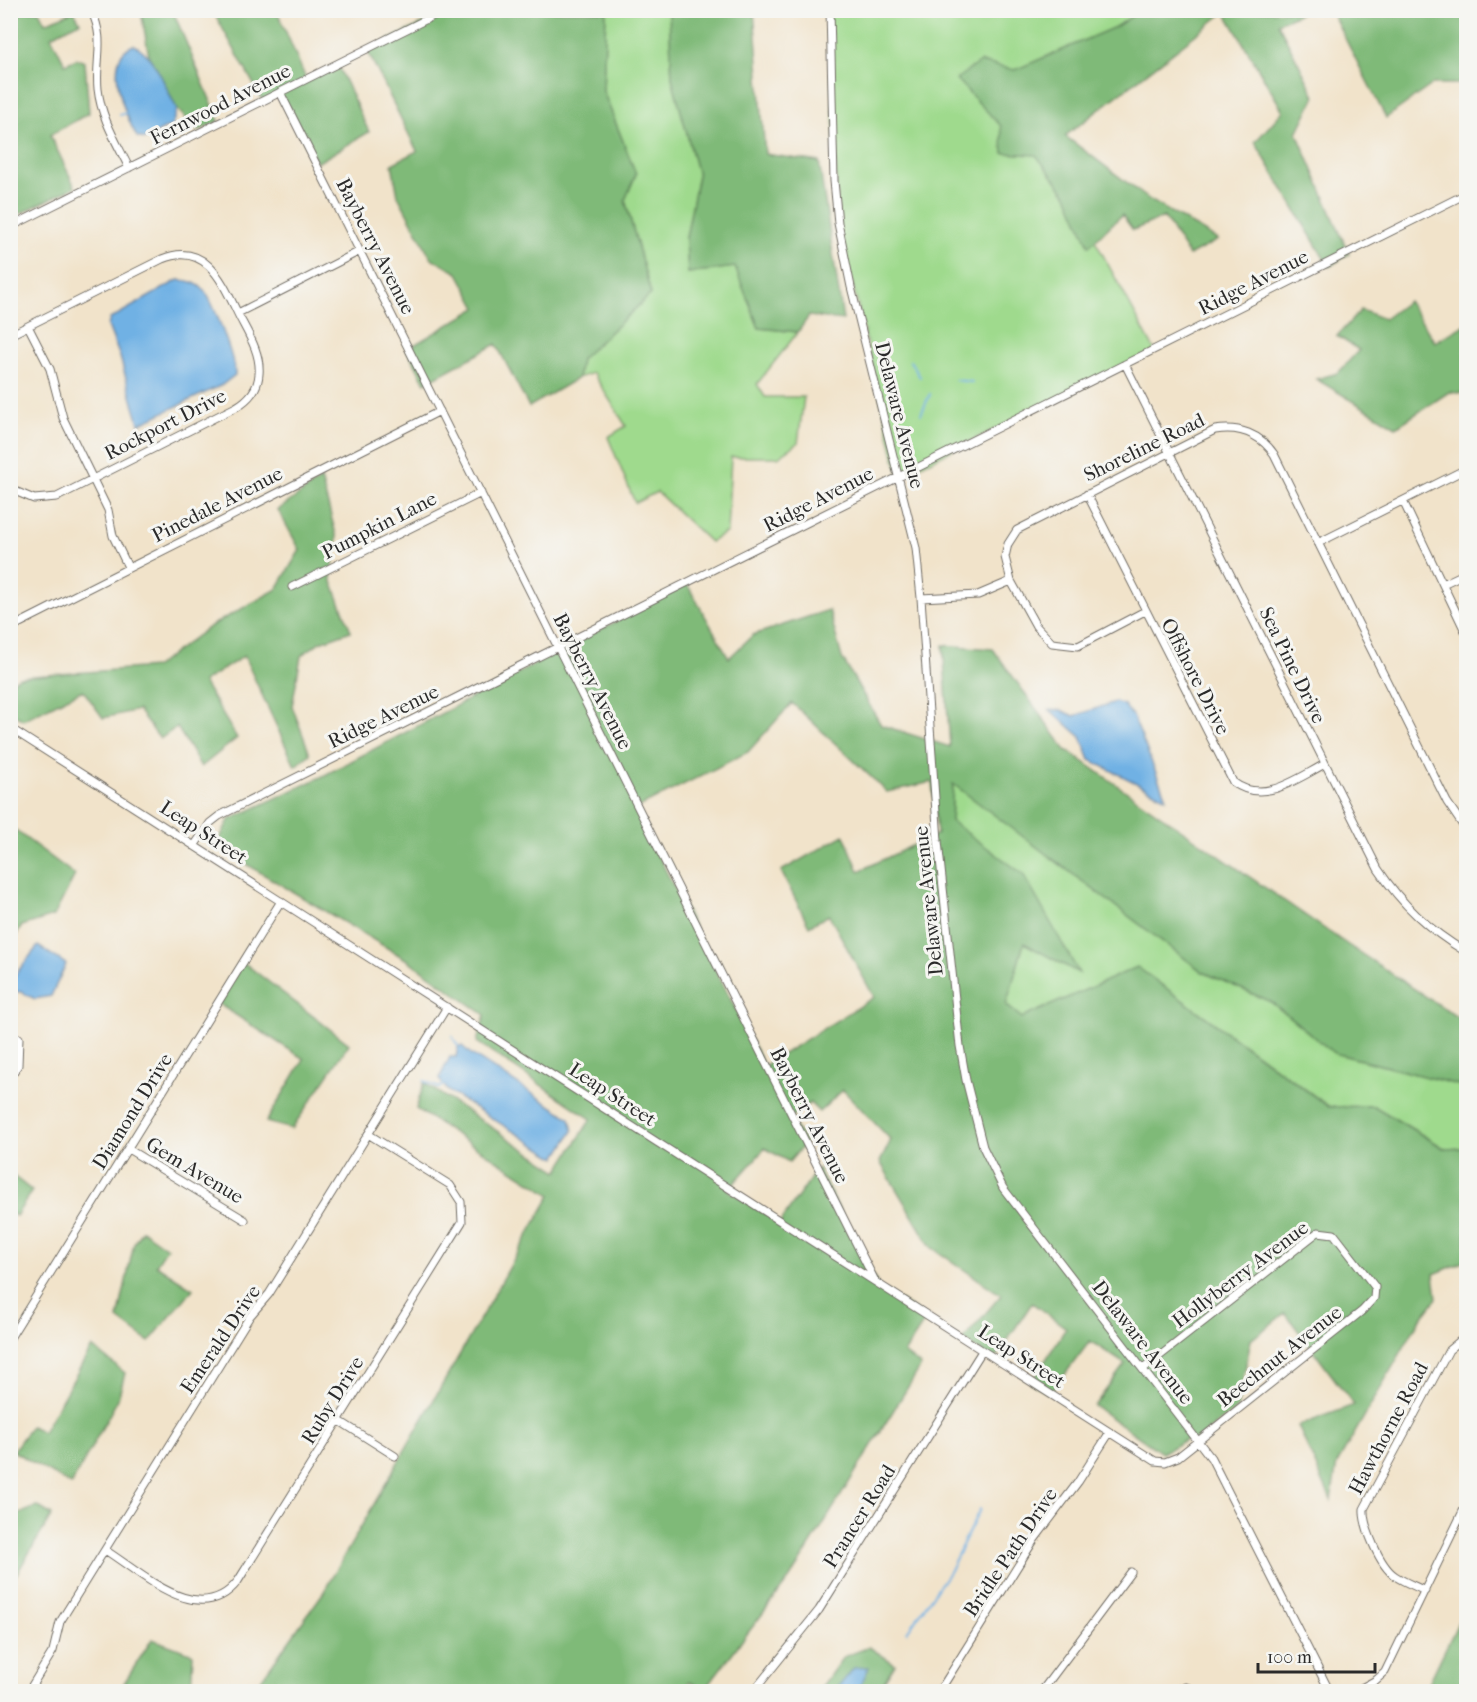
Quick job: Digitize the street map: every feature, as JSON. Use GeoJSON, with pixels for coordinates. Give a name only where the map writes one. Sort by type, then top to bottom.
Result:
{"type":"FeatureCollection","features":[{"type":"Feature","properties":{"kind":"street"},"geometry":{"type":"LineString","coordinates":[[91,10],[101,40],[98,76],[100,102],[106,122],[129,168]]}},
{"type":"Feature","properties":{"kind":"street","name":"Fernwood Avenue"},"geometry":{"type":"LineString","coordinates":[[10,227],[445,10]]}},
{"type":"Feature","properties":{"kind":"street","name":"Delaware Avenue"},"geometry":{"type":"LineString","coordinates":[[830,10],[834,181],[838,223],[851,287],[916,548],[934,803],[951,968],[966,1080],[983,1147],[1003,1188],[1198,1440],[1242,1515],[1330,1692]]}},
{"type":"Feature","properties":{"kind":"street","name":"Bayberry Avenue"},"geometry":{"type":"LineString","coordinates":[[280,92],[876,1283]]}},
{"type":"Feature","properties":{"kind":"street","name":"Ridge Avenue"},"geometry":{"type":"LineString","coordinates":[[194,846],[216,818],[1467,194]]}},
{"type":"Feature","properties":{"kind":"street"},"geometry":{"type":"LineString","coordinates":[[238,313],[360,251]]}},
{"type":"Feature","properties":{"kind":"street","name":"Rockport Drive"},"geometry":{"type":"LineString","coordinates":[[10,335],[155,263],[183,255],[201,260],[213,269],[238,313],[259,361],[259,380],[249,398],[236,407],[93,479],[47,499],[28,497],[10,489]]}},
{"type":"Feature","properties":{"kind":"street"},"geometry":{"type":"LineString","coordinates":[[28,326],[51,372],[63,418],[110,513],[113,536],[128,567]]}},
{"type":"Feature","properties":{"kind":"street","name":"Sea Pine Drive"},"geometry":{"type":"LineString","coordinates":[[1125,364],[1378,869],[1393,891],[1428,927],[1467,952]]}},
{"type":"Feature","properties":{"kind":"street","name":"Pinedale Avenue"},"geometry":{"type":"LineString","coordinates":[[10,627],[440,411]]}},
{"type":"Feature","properties":{"kind":"street","name":"Shoreline Road"},"geometry":{"type":"LineString","coordinates":[[1144,611],[1078,646],[1052,643],[1036,626],[1011,581],[1005,557],[1012,536],[1017,530],[1169,452],[1222,429],[1241,430],[1260,439],[1274,454],[1447,802],[1467,830]]}},
{"type":"Feature","properties":{"kind":"street"},"geometry":{"type":"LineString","coordinates":[[1318,543],[1467,469]]}},
{"type":"Feature","properties":{"kind":"street","name":"Pumpkin Lane"},"geometry":{"type":"LineString","coordinates":[[292,587],[481,493]]}},
{"type":"Feature","properties":{"kind":"street","name":"Offshore Drive"},"geometry":{"type":"LineString","coordinates":[[1087,494],[1144,611],[1233,783],[1247,791],[1267,792],[1325,764]]}},
{"type":"Feature","properties":{"kind":"street"},"geometry":{"type":"LineString","coordinates":[[1402,501],[1445,584],[1467,633]]}},
{"type":"Feature","properties":{"kind":"street"},"geometry":{"type":"LineString","coordinates":[[1445,584],[1467,573]]}},
{"type":"Feature","properties":{"kind":"street"},"geometry":{"type":"LineString","coordinates":[[921,598],[978,595],[1011,581]]}},
{"type":"Feature","properties":{"kind":"street","name":"Leap Street"},"geometry":{"type":"LineString","coordinates":[[10,728],[1148,1457],[1162,1462],[1174,1459],[1198,1440]]}},
{"type":"Feature","properties":{"kind":"street","name":"Diamond Drive"},"geometry":{"type":"LineString","coordinates":[[10,1338],[281,901]]}},
{"type":"Feature","properties":{"kind":"street","name":"Emerald Drive"},"geometry":{"type":"LineString","coordinates":[[28,1692],[53,1651],[58,1626],[250,1316],[269,1294],[447,1007]]}},
{"type":"Feature","properties":{"kind":"street"},"geometry":{"type":"LineString","coordinates":[[10,1077],[18,1065],[19,1038]]}},
{"type":"Feature","properties":{"kind":"street","name":"Ruby Drive"},"geometry":{"type":"LineString","coordinates":[[105,1550],[187,1600],[206,1602],[225,1595],[238,1581],[459,1230],[463,1218],[459,1195],[450,1185],[369,1134]]}},
{"type":"Feature","properties":{"kind":"street","name":"Gem Avenue"},"geometry":{"type":"LineString","coordinates":[[128,1149],[245,1220]]}},
{"type":"Feature","properties":{"kind":"street","name":"Hollyberry Avenue"},"geometry":{"type":"LineString","coordinates":[[1143,1369],[1318,1232],[1330,1232],[1372,1283],[1375,1294]]}},
{"type":"Feature","properties":{"kind":"street","name":"Beechnut Avenue"},"geometry":{"type":"LineString","coordinates":[[1198,1440],[1362,1311],[1375,1294]]}},
{"type":"Feature","properties":{"kind":"street","name":"Hawthorne Road"},"geometry":{"type":"LineString","coordinates":[[1425,1591],[1395,1576],[1387,1568],[1367,1530],[1364,1509],[1449,1350],[1455,1342],[1467,1336]]}},
{"type":"Feature","properties":{"kind":"street","name":"Prancer Road"},"geometry":{"type":"LineString","coordinates":[[753,1692],[819,1610],[982,1351]]}},
{"type":"Feature","properties":{"kind":"street"},"geometry":{"type":"LineString","coordinates":[[338,1420],[396,1456]]}},
{"type":"Feature","properties":{"kind":"street","name":"Bridle Path Drive"},"geometry":{"type":"LineString","coordinates":[[940,1689],[1034,1540],[1070,1494],[1110,1432]]}},
{"type":"Feature","properties":{"kind":"street"},"geometry":{"type":"LineString","coordinates":[[1354,1692],[1376,1680],[1384,1672],[1467,1505]]}},
{"type":"Feature","properties":{"kind":"street"},"geometry":{"type":"LineString","coordinates":[[1041,1692],[1131,1572]]}},
{"type":"Feature","properties":{"kind":"street"},"geometry":{"type":"LineString","coordinates":[[1165,1692],[1185,1687],[1200,1692]]}},
{"type":"Feature","properties":{"kind":"street"},"geometry":{"type":"LineString","coordinates":[[940,1689],[952,1692]]}},
{"type":"Feature","properties":{"kind":"green space"},"geometry":{"type":"Polygon","coordinates":[[[25,11],[39,11],[45,23],[74,11],[80,22],[51,36],[65,64],[77,59],[85,62],[89,113],[50,135],[75,187],[11,218],[11,19],[25,11]]]}},
{"type":"Feature","properties":{"kind":"green space"},"geometry":{"type":"Polygon","coordinates":[[[141,11],[173,11],[219,121],[198,131],[177,109],[149,57],[141,11]]]}},
{"type":"Feature","properties":{"kind":"green space"},"geometry":{"type":"Polygon","coordinates":[[[213,11],[277,11],[306,79],[337,64],[369,132],[317,163],[279,93],[263,101],[213,11]]]}},
{"type":"Feature","properties":{"kind":"green space"},"geometry":{"type":"Polygon","coordinates":[[[449,11],[606,11],[603,91],[636,174],[625,200],[651,294],[581,359],[578,378],[529,407],[496,344],[425,383],[407,349],[477,308],[458,273],[431,258],[398,196],[392,164],[417,151],[367,50],[449,11]]]}},
{"type":"Feature","properties":{"kind":"green space"},"geometry":{"type":"Polygon","coordinates":[[[606,11],[669,11],[672,78],[698,175],[686,238],[688,273],[735,267],[759,328],[798,332],[757,384],[765,397],[804,397],[798,443],[778,457],[731,457],[727,532],[710,542],[657,492],[635,503],[608,437],[626,426],[593,373],[578,378],[581,359],[651,294],[625,200],[636,174],[603,91],[606,11]]]}},
{"type":"Feature","properties":{"kind":"green space"},"geometry":{"type":"Polygon","coordinates":[[[669,11],[754,11],[765,154],[819,162],[843,320],[809,316],[798,332],[759,328],[735,267],[688,273],[686,238],[698,175],[672,78],[669,11]]]}},
{"type":"Feature","properties":{"kind":"green space"},"geometry":{"type":"Polygon","coordinates":[[[829,11],[1141,11],[1167,57],[1065,136],[1137,190],[1091,233],[1155,351],[899,476],[838,223],[829,11]]]}},
{"type":"Feature","properties":{"kind":"green space"},"geometry":{"type":"Polygon","coordinates":[[[1140,11],[1305,11],[1278,23],[1315,96],[1297,133],[1349,254],[1329,267],[1255,142],[1283,111],[1225,12],[1065,136],[1150,200],[1218,240],[1189,256],[1164,217],[1133,230],[1122,215],[1089,246],[1067,195],[1036,155],[1003,153],[1001,126],[956,79],[980,62],[1015,70],[1115,27],[1140,11]]]}},
{"type":"Feature","properties":{"kind":"green space"},"geometry":{"type":"Polygon","coordinates":[[[1331,11],[1466,11],[1466,84],[1433,84],[1386,118],[1331,11]]]}},
{"type":"Feature","properties":{"kind":"green space"},"geometry":{"type":"Polygon","coordinates":[[[1408,301],[1435,342],[1466,324],[1466,394],[1449,392],[1396,427],[1316,379],[1338,373],[1359,350],[1337,336],[1361,310],[1384,319],[1408,301]]]}},
{"type":"Feature","properties":{"kind":"green space"},"geometry":{"type":"Polygon","coordinates":[[[321,479],[337,538],[331,579],[351,631],[320,642],[301,656],[292,706],[310,754],[295,766],[244,656],[203,682],[237,738],[201,767],[177,727],[160,739],[138,710],[103,718],[83,690],[23,720],[11,713],[11,683],[19,677],[155,667],[209,627],[277,589],[300,550],[278,510],[321,479]]]}},
{"type":"Feature","properties":{"kind":"green space"},"geometry":{"type":"Polygon","coordinates":[[[687,584],[729,658],[753,635],[829,610],[842,658],[881,725],[950,747],[943,645],[993,649],[1065,749],[1348,945],[1466,1023],[1466,1087],[1334,1053],[1271,1002],[1203,972],[953,784],[951,821],[1023,874],[1079,973],[1024,943],[1006,1005],[1022,1018],[1137,967],[1329,1107],[1374,1106],[1445,1149],[1466,1148],[1466,1261],[1434,1274],[1437,1298],[1419,1321],[1337,1464],[1331,1500],[1298,1426],[1354,1405],[1285,1313],[1251,1340],[1237,1409],[1197,1439],[1187,1439],[1162,1453],[1094,1406],[1125,1364],[1090,1341],[1050,1394],[1031,1383],[1066,1328],[1032,1303],[994,1360],[963,1340],[1001,1295],[931,1247],[880,1162],[891,1140],[843,1090],[819,1112],[810,1103],[789,1119],[806,1142],[789,1162],[765,1148],[728,1190],[780,1223],[818,1168],[879,1287],[927,1318],[904,1353],[921,1366],[790,1578],[704,1690],[689,1681],[683,1692],[253,1691],[323,1593],[551,1195],[416,1109],[424,1083],[558,1171],[591,1119],[477,1042],[485,1015],[409,961],[216,846],[229,820],[321,777],[687,584]],[[792,703],[748,752],[635,809],[764,1066],[874,997],[829,915],[809,926],[781,871],[844,835],[859,871],[937,834],[932,782],[887,792],[792,703]]]}},
{"type":"Feature","properties":{"kind":"green space"},"geometry":{"type":"Polygon","coordinates":[[[953,783],[1203,972],[1271,1002],[1334,1053],[1466,1087],[1466,1148],[1446,1149],[1374,1106],[1330,1107],[1137,967],[1022,1018],[1006,1005],[1024,943],[1078,972],[951,821],[953,783]]]}},
{"type":"Feature","properties":{"kind":"green space"},"geometry":{"type":"Polygon","coordinates":[[[11,827],[75,875],[54,916],[22,926],[11,943],[11,827]]]}},
{"type":"Feature","properties":{"kind":"green space"},"geometry":{"type":"Polygon","coordinates":[[[243,962],[349,1044],[292,1129],[266,1122],[304,1059],[217,1003],[243,962]]]}},
{"type":"Feature","properties":{"kind":"green space"},"geometry":{"type":"Polygon","coordinates":[[[11,1174],[32,1191],[16,1216],[11,1213],[11,1174]]]}},
{"type":"Feature","properties":{"kind":"green space"},"geometry":{"type":"Polygon","coordinates":[[[142,1230],[167,1248],[156,1265],[193,1289],[149,1342],[118,1319],[134,1243],[142,1230]]]}},
{"type":"Feature","properties":{"kind":"green space"},"geometry":{"type":"Polygon","coordinates":[[[92,1347],[125,1373],[118,1399],[71,1485],[13,1451],[31,1426],[43,1432],[92,1347]]]}},
{"type":"Feature","properties":{"kind":"green space"},"geometry":{"type":"Polygon","coordinates":[[[37,1506],[52,1515],[11,1583],[11,1518],[37,1506]]]}},
{"type":"Feature","properties":{"kind":"green space"},"geometry":{"type":"Polygon","coordinates":[[[1466,1606],[1466,1691],[1425,1691],[1466,1606]]]}},
{"type":"Feature","properties":{"kind":"green space"},"geometry":{"type":"Polygon","coordinates":[[[152,1639],[193,1654],[191,1691],[119,1691],[152,1639]]]}},
{"type":"Feature","properties":{"kind":"green space"},"geometry":{"type":"Polygon","coordinates":[[[869,1647],[895,1664],[878,1691],[818,1692],[843,1657],[869,1647]]]}},
{"type":"Feature","properties":{"kind":"water"},"geometry":{"type":"Polygon","coordinates":[[[134,45],[154,64],[177,109],[172,125],[145,139],[137,137],[132,127],[122,102],[117,73],[124,51],[134,45]]]}},
{"type":"Feature","properties":{"kind":"water"},"geometry":{"type":"Polygon","coordinates":[[[178,280],[188,281],[204,290],[228,345],[235,375],[222,385],[139,424],[120,357],[108,326],[110,319],[178,280]]]}},
{"type":"Feature","properties":{"kind":"water"},"geometry":{"type":"Polygon","coordinates":[[[1115,702],[1124,705],[1134,718],[1166,798],[1090,760],[1081,737],[1050,710],[1061,710],[1074,716],[1115,702]]]}},
{"type":"Feature","properties":{"kind":"water"},"geometry":{"type":"Polygon","coordinates":[[[38,946],[66,964],[51,996],[35,999],[13,991],[10,981],[38,946]]]}},
{"type":"Feature","properties":{"kind":"water"},"geometry":{"type":"Polygon","coordinates":[[[458,1046],[462,1046],[570,1118],[573,1131],[556,1158],[448,1091],[439,1079],[450,1057],[456,1057],[458,1046]]]}},
{"type":"Feature","properties":{"kind":"water"},"geometry":{"type":"Polygon","coordinates":[[[869,1667],[858,1691],[835,1691],[854,1668],[869,1667]]]}},
{"type":"Feature","properties":{"kind":"waterway"},"geometry":{"type":"LineString","coordinates":[[120,115],[126,113]]}},
{"type":"Feature","properties":{"kind":"waterway"},"geometry":{"type":"LineString","coordinates":[[910,361],[920,377]]}},
{"type":"Feature","properties":{"kind":"waterway"},"geometry":{"type":"LineString","coordinates":[[955,380],[972,382]]}},
{"type":"Feature","properties":{"kind":"waterway"},"geometry":{"type":"LineString","coordinates":[[921,414],[930,394]]}},
{"type":"Feature","properties":{"kind":"waterway"},"geometry":{"type":"LineString","coordinates":[[452,1036],[458,1046]]}},
{"type":"Feature","properties":{"kind":"waterway"},"geometry":{"type":"LineString","coordinates":[[424,1081],[439,1088],[445,1084]]}},
{"type":"Feature","properties":{"kind":"waterway"},"geometry":{"type":"LineString","coordinates":[[907,1632],[949,1572],[980,1509]]}}]}
